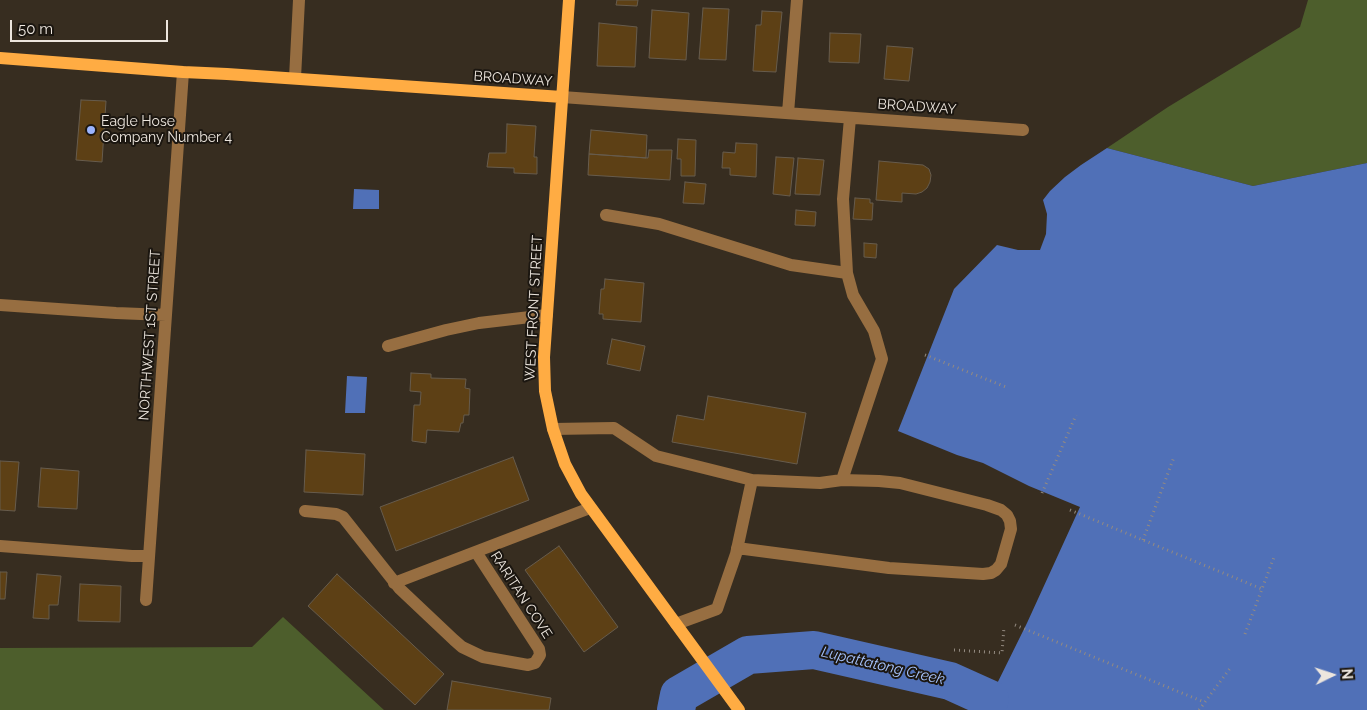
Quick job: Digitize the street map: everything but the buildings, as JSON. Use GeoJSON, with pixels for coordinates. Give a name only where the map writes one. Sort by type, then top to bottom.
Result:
{"type":"FeatureCollection","features":[{"type":"Feature","properties":{"kind":"main road","name":"WEST FRONT STREET"},"geometry":{"type":"LineString","coordinates":[[569,0],[544,357],[545,391],[553,429],[560,452],[572,478],[590,508],[738,710]]}},
{"type":"Feature","properties":{"kind":"main road","name":"BROADWAY"},"geometry":{"type":"LineString","coordinates":[[0,58],[562,97]]}},
{"type":"Feature","properties":{"kind":"street"},"geometry":{"type":"LineString","coordinates":[[295,78],[299,0]]}},
{"type":"Feature","properties":{"kind":"street"},"geometry":{"type":"LineString","coordinates":[[788,114],[797,0]]}},
{"type":"Feature","properties":{"kind":"street","name":"NORTHWEST 1ST STREET"},"geometry":{"type":"LineString","coordinates":[[146,600],[183,72]]}},
{"type":"Feature","properties":{"kind":"street","name":"BROADWAY"},"geometry":{"type":"LineString","coordinates":[[562,97],[1023,130]]}},
{"type":"Feature","properties":{"kind":"street"},"geometry":{"type":"LineString","coordinates":[[842,480],[882,358],[874,331],[853,295],[846,273],[843,199],[850,118]]}},
{"type":"Feature","properties":{"kind":"street"},"geometry":{"type":"LineString","coordinates":[[606,215],[659,224],[791,265],[846,273]]}},
{"type":"Feature","properties":{"kind":"street"},"geometry":{"type":"LineString","coordinates":[[0,305],[166,315]]}},
{"type":"Feature","properties":{"kind":"street"},"geometry":{"type":"LineString","coordinates":[[388,346],[479,323],[547,315]]}},
{"type":"Feature","properties":{"kind":"street"},"geometry":{"type":"LineString","coordinates":[[553,429],[614,428],[656,456],[752,480],[820,483],[842,480],[900,483],[1001,510],[1007,515],[1011,529],[1000,564],[991,573],[889,568],[737,548]]}},
{"type":"Feature","properties":{"kind":"street"},"geometry":{"type":"LineString","coordinates":[[676,624],[717,609],[737,548],[752,480]]}},
{"type":"Feature","properties":{"kind":"street","name":"RARITAN COVE"},"geometry":{"type":"LineString","coordinates":[[394,583],[590,508]]}},
{"type":"Feature","properties":{"kind":"street","name":"RARITAN COVE"},"geometry":{"type":"LineString","coordinates":[[305,511],[336,514],[343,517],[394,583],[454,640],[472,652],[483,657],[528,665],[535,663],[540,655],[539,649],[476,552]]}},
{"type":"Feature","properties":{"kind":"street"},"geometry":{"type":"LineString","coordinates":[[0,546],[123,556],[149,556]]}},
{"type":"Feature","properties":{"kind":"path"},"geometry":{"type":"LineString","coordinates":[[925,355],[1006,387]]}},
{"type":"Feature","properties":{"kind":"path"},"geometry":{"type":"LineString","coordinates":[[1042,492],[1076,415]]}},
{"type":"Feature","properties":{"kind":"path"},"geometry":{"type":"LineString","coordinates":[[1143,540],[1174,457]]}},
{"type":"Feature","properties":{"kind":"path"},"geometry":{"type":"LineString","coordinates":[[1070,510],[1262,589]]}},
{"type":"Feature","properties":{"kind":"path"},"geometry":{"type":"LineString","coordinates":[[1245,634],[1274,557]]}},
{"type":"Feature","properties":{"kind":"path"},"geometry":{"type":"LineString","coordinates":[[1015,625],[1204,702]]}},
{"type":"Feature","properties":{"kind":"path"},"geometry":{"type":"LineString","coordinates":[[954,650],[1002,653],[1004,627]]}},
{"type":"Feature","properties":{"kind":"path"},"geometry":{"type":"LineString","coordinates":[[1199,710],[1231,667]]}},
{"type":"Feature","properties":{"kind":"green space"},"geometry":{"type":"Polygon","coordinates":[[[1308,0],[1367,0],[1367,163],[1253,186],[1107,148],[1168,107],[1300,27],[1308,0]]]}},
{"type":"Feature","properties":{"kind":"green space"},"geometry":{"type":"Polygon","coordinates":[[[283,617],[384,710],[0,710],[0,648],[252,647],[283,617]]]}},
{"type":"Feature","properties":{"kind":"water"},"geometry":{"type":"Polygon","coordinates":[[[1107,148],[1253,186],[1367,163],[1367,710],[984,710],[1027,623],[1080,507],[1029,486],[983,463],[957,455],[898,431],[954,289],[997,245],[1018,250],[1040,250],[1046,234],[1047,214],[1043,200],[1065,177],[1107,148]]]}},
{"type":"Feature","properties":{"kind":"water"},"geometry":{"type":"Polygon","coordinates":[[[354,189],[379,190],[379,209],[353,209],[354,189]]]}},
{"type":"Feature","properties":{"kind":"water"},"geometry":{"type":"Polygon","coordinates":[[[347,376],[367,377],[365,413],[345,413],[347,376]]]}},
{"type":"Feature","properties":{"kind":"waterway","name":"Lupattatong Creek"},"geometry":{"type":"LineString","coordinates":[[676,710],[679,695],[748,655],[814,650],[950,681],[990,699]]}},
{"type":"Feature","properties":{"kind":"place","name":"Eagle Hose Company Number 4"},"geometry":{"type":"Point","coordinates":[91,130]}}]}
